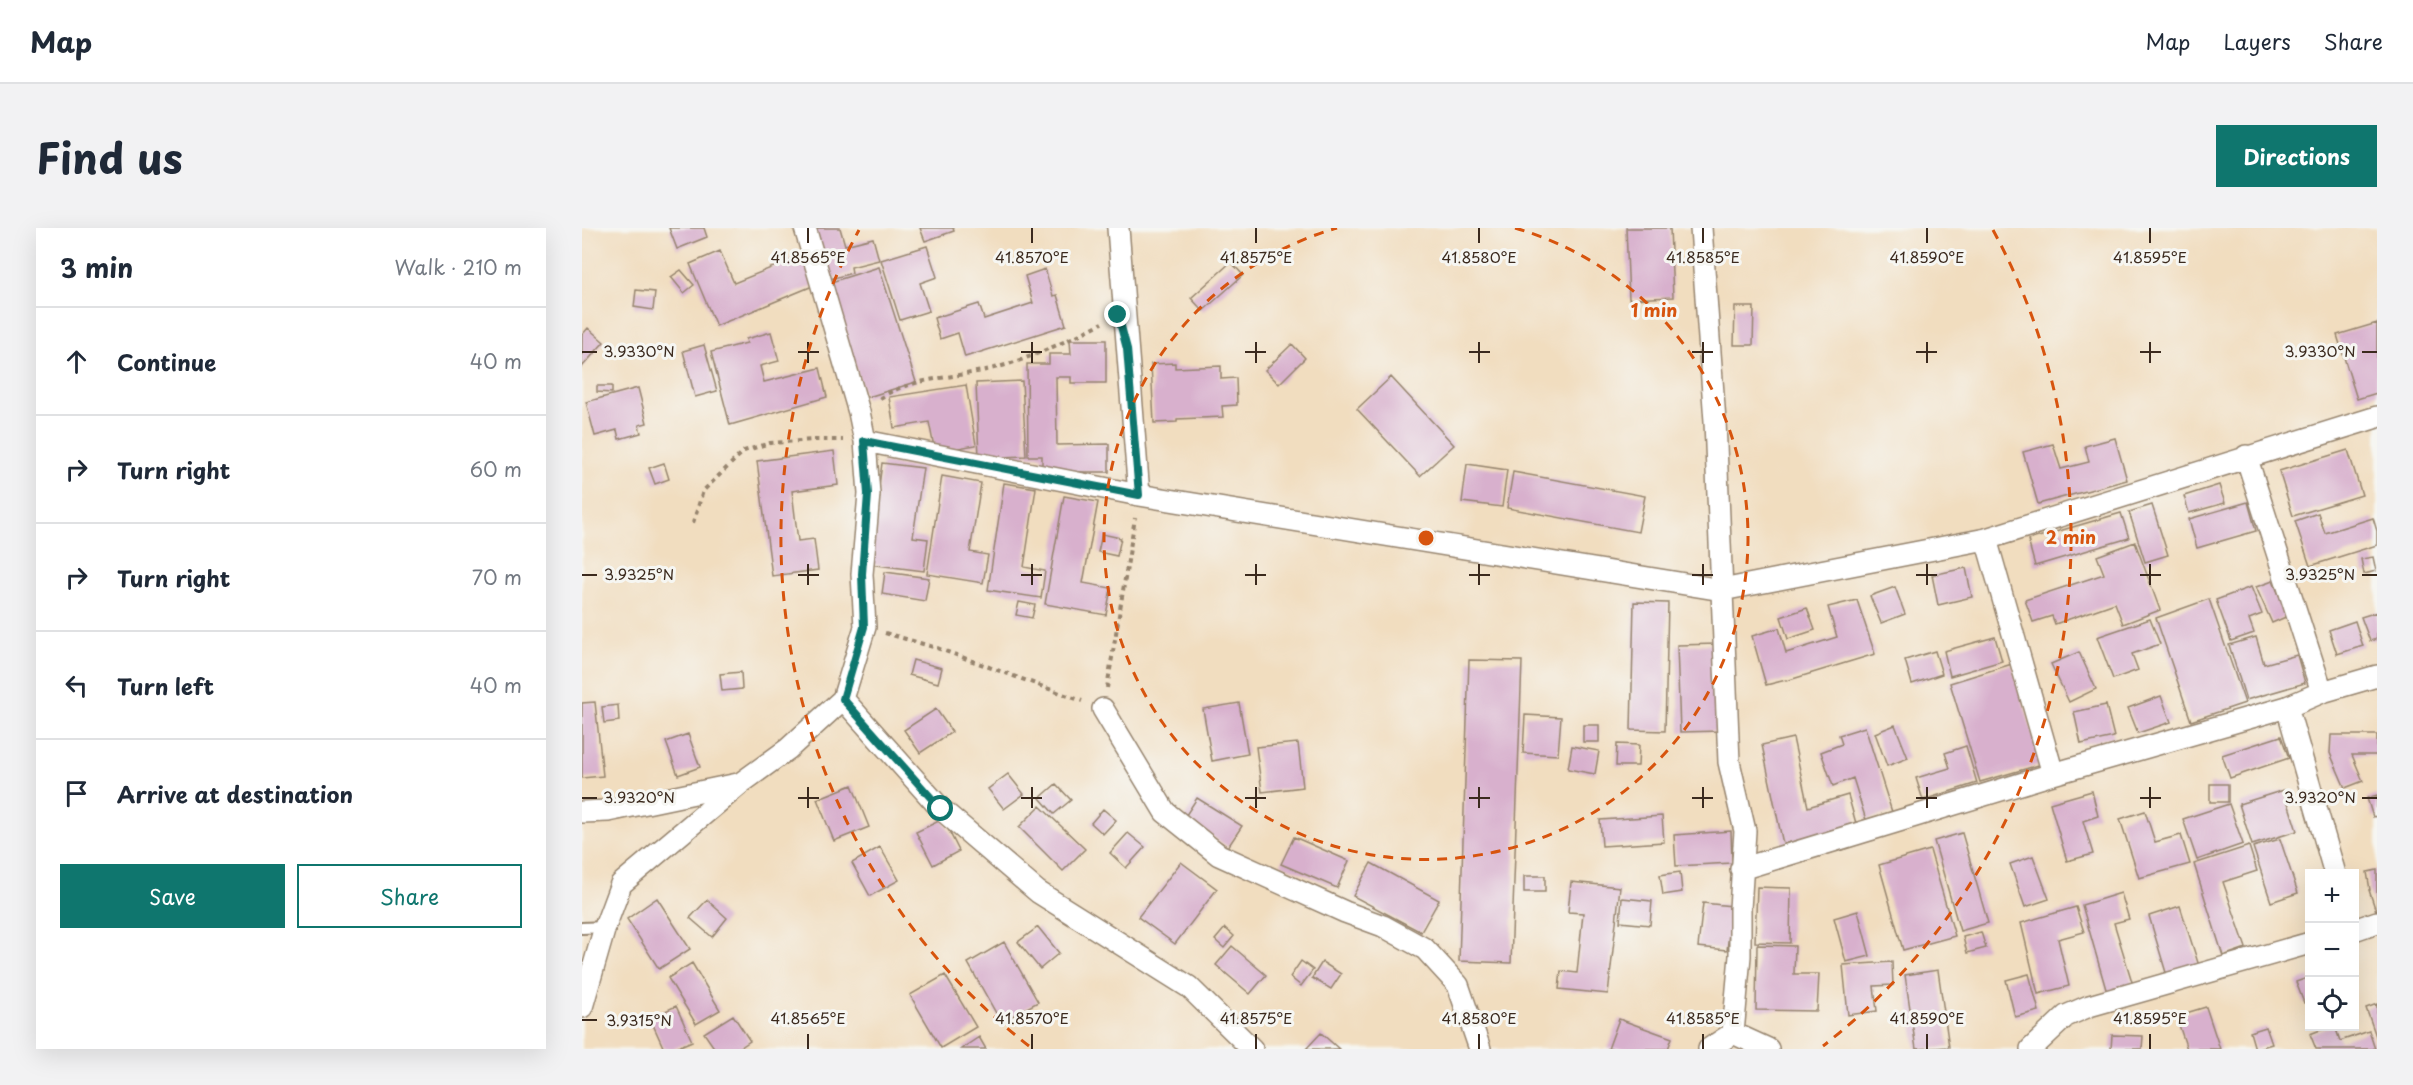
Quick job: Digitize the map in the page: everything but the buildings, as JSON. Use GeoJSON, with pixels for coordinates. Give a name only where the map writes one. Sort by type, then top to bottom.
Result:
{"type":"FeatureCollection","features":[{"type":"Feature","properties":{"kind":"street"},"geometry":{"type":"LineString","coordinates":[[582,1007],[605,927],[621,884],[741,783],[788,749],[843,699],[864,627],[862,574],[868,494],[864,441],[859,412],[805,228]]}},
{"type":"Feature","properties":{"kind":"street"},"geometry":{"type":"LineString","coordinates":[[1118,228],[1139,495]]}},
{"type":"Feature","properties":{"kind":"street"},"geometry":{"type":"LineString","coordinates":[[1701,228],[1714,421],[1729,762],[1744,831],[1740,956],[1733,1033]]}},
{"type":"Feature","properties":{"kind":"street"},"geometry":{"type":"LineString","coordinates":[[864,441],[1139,495],[1722,590],[1986,539],[2377,417]]}},
{"type":"Feature","properties":{"kind":"street"},"geometry":{"type":"LineString","coordinates":[[2246,456],[2322,692]]}},
{"type":"Feature","properties":{"kind":"street"},"geometry":{"type":"LineString","coordinates":[[1986,539],[2053,774]]}},
{"type":"Feature","properties":{"kind":"street"},"geometry":{"type":"LineString","coordinates":[[1741,869],[2053,774],[2287,707],[2322,692],[2377,676]]}},
{"type":"Feature","properties":{"kind":"street"},"geometry":{"type":"LineString","coordinates":[[843,699],[941,809],[1038,892],[1189,987],[1252,1049]]}},
{"type":"Feature","properties":{"kind":"street"},"geometry":{"type":"LineString","coordinates":[[2287,707],[2334,869]]}},
{"type":"Feature","properties":{"kind":"street"},"geometry":{"type":"LineString","coordinates":[[1103,709],[1165,812],[1219,855],[1345,912],[1383,926],[1425,949],[1458,985],[1480,1049]]}},
{"type":"Feature","properties":{"kind":"street"},"geometry":{"type":"LineString","coordinates":[[582,812],[608,810],[741,783]]}},
{"type":"Feature","properties":{"kind":"street"},"geometry":{"type":"LineString","coordinates":[[2359,929],[2377,922]]}},
{"type":"Feature","properties":{"kind":"street"},"geometry":{"type":"LineString","coordinates":[[2031,1049],[2066,1016],[2089,1006],[2305,944]]}},
{"type":"Feature","properties":{"kind":"street"},"geometry":{"type":"LineString","coordinates":[[1709,1049],[1733,1033]]}},
{"type":"Feature","properties":{"kind":"street"},"geometry":{"type":"LineString","coordinates":[[1733,1033],[1768,1049]]}},
{"type":"Feature","properties":{"kind":"lane"},"geometry":{"type":"LineString","coordinates":[[582,928],[605,927]]}},
{"type":"Feature","properties":{"kind":"path"},"geometry":{"type":"LineString","coordinates":[[859,412],[885,395],[911,386],[989,370],[1062,343],[1109,320]]}},
{"type":"Feature","properties":{"kind":"path"},"geometry":{"type":"LineString","coordinates":[[693,523],[703,491],[744,452],[770,443],[814,440],[864,441]]}},
{"type":"Feature","properties":{"kind":"path"},"geometry":{"type":"LineString","coordinates":[[864,627],[937,648],[1103,709],[1139,495]]}},
{"type":"Feature","properties":{"kind":"route"},"geometry":{"type":"LineString","coordinates":[[941,809],[843,699],[864,627],[862,574],[868,494],[864,441],[1139,495],[1127,349],[1118,315]]}}]}
